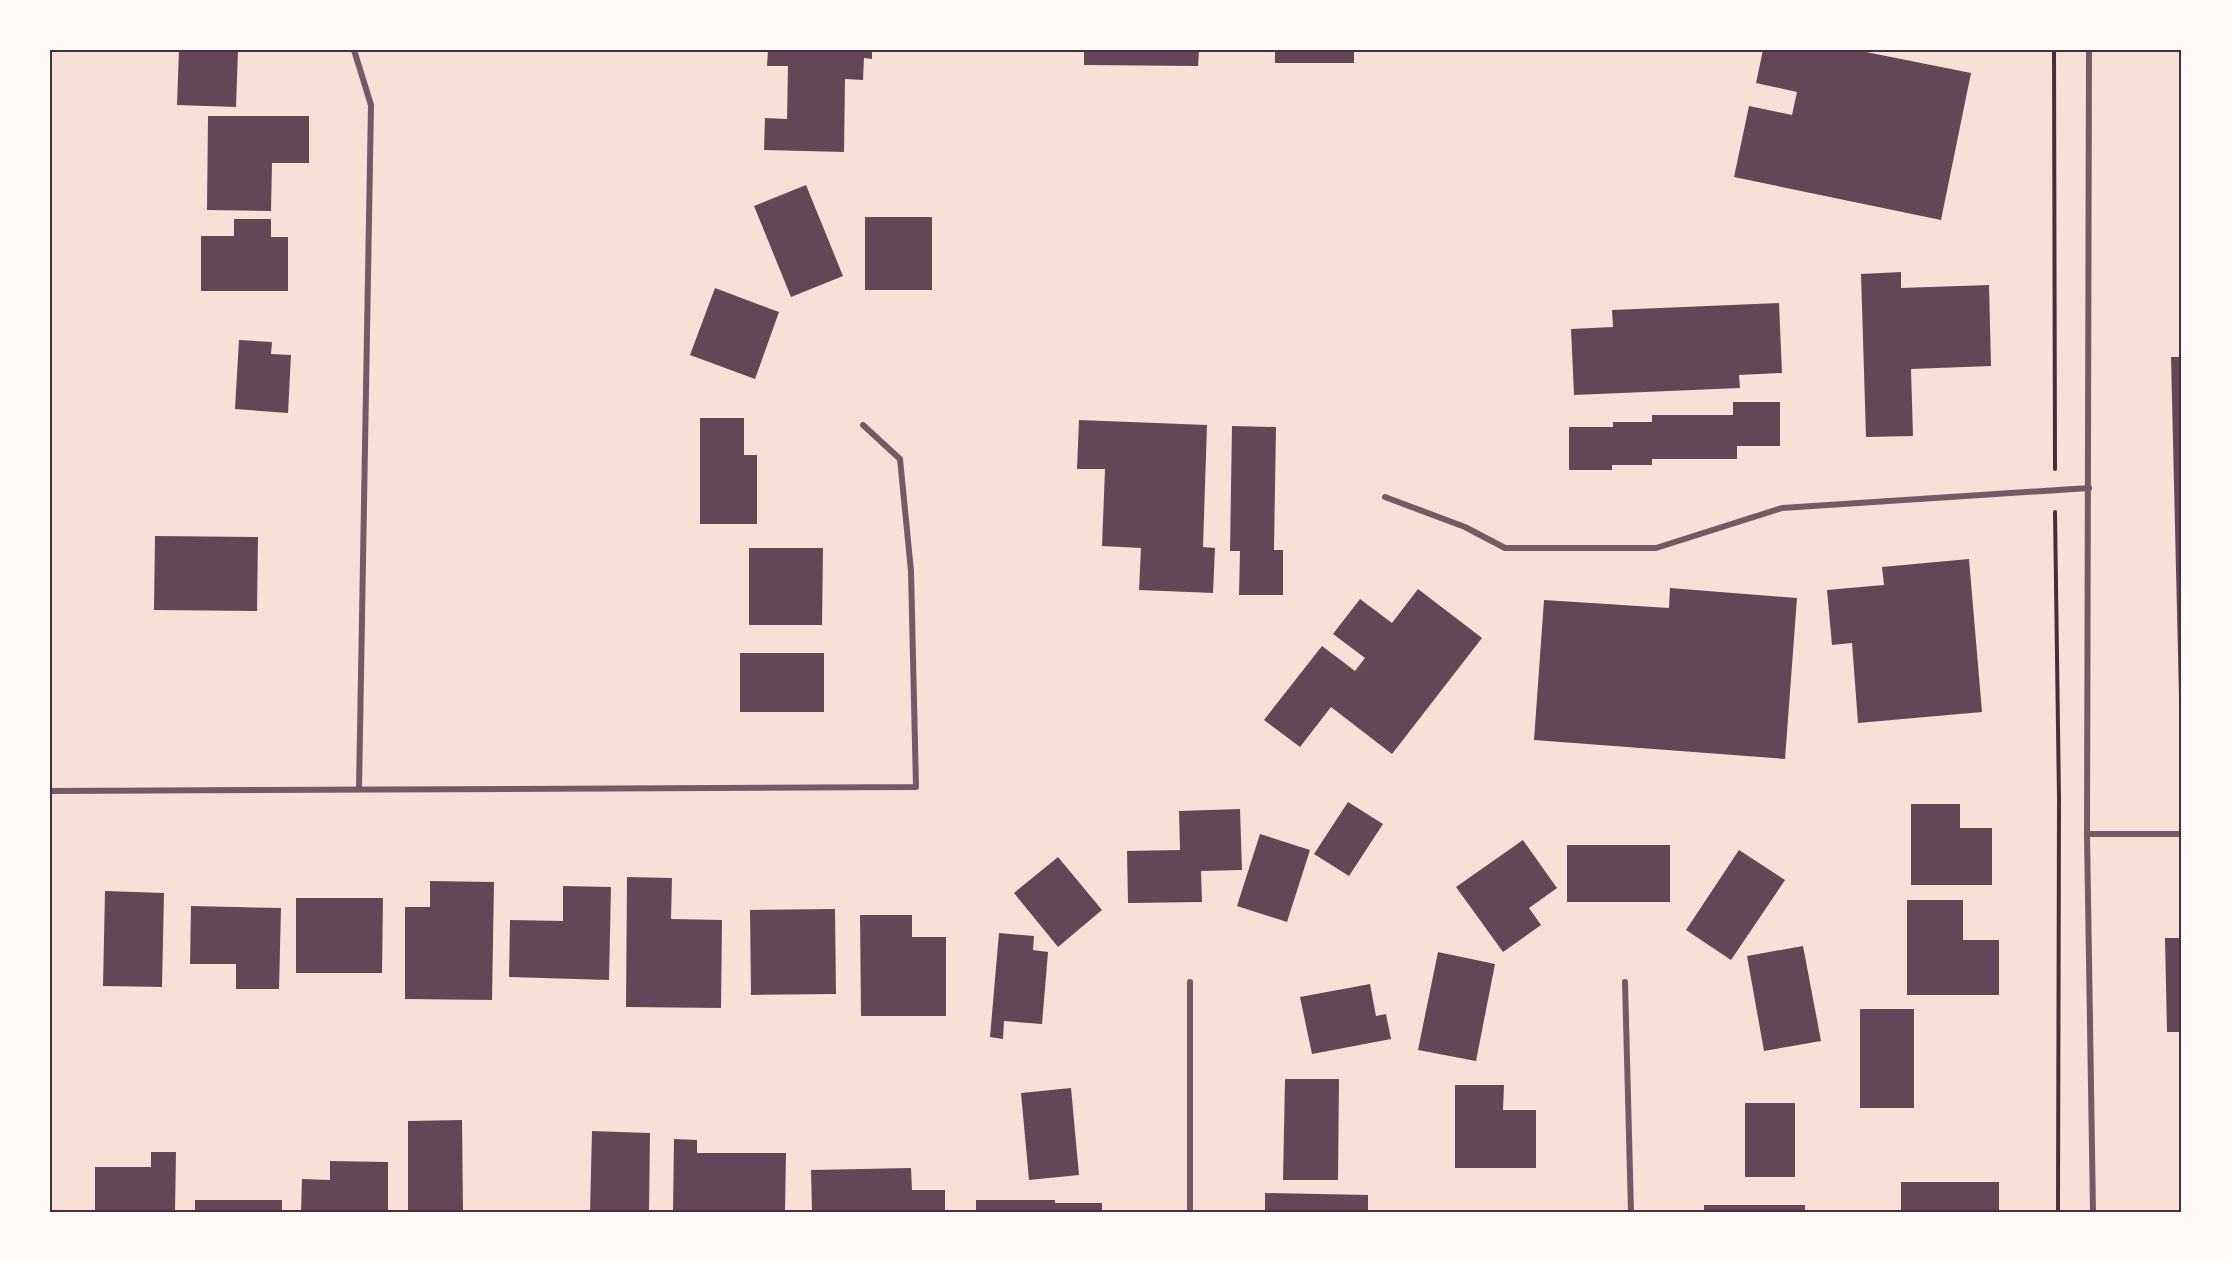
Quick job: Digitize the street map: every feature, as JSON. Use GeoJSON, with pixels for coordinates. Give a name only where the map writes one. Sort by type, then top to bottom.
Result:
{"type":"FeatureCollection","features":[{"type":"Feature","properties":{"kind":"street"},"geometry":{"type":"LineString","coordinates":[[354,50],[371,105],[359,789]]}},
{"type":"Feature","properties":{"kind":"street"},"geometry":{"type":"LineString","coordinates":[[2089,50],[2087,834],[2093,1212]]}},
{"type":"Feature","properties":{"kind":"street"},"geometry":{"type":"LineString","coordinates":[[50,791],[916,788],[911,571],[900,459],[863,425]]}},
{"type":"Feature","properties":{"kind":"street"},"geometry":{"type":"LineString","coordinates":[[1385,497],[1465,527],[1505,548],[1656,548],[1782,508],[2089,488]]}},
{"type":"Feature","properties":{"kind":"street"},"geometry":{"type":"LineString","coordinates":[[2087,834],[2181,834]]}},
{"type":"Feature","properties":{"kind":"street"},"geometry":{"type":"LineString","coordinates":[[1190,982],[1190,1212]]}},
{"type":"Feature","properties":{"kind":"street"},"geometry":{"type":"LineString","coordinates":[[1625,982],[1631,1212]]}},
{"type":"Feature","properties":{"kind":"path"},"geometry":{"type":"LineString","coordinates":[[2054,50],[2055,490],[2059,799],[2058,1212]]}},
{"type":"Feature","properties":{"kind":"building"},"geometry":{"type":"Polygon","coordinates":[[[179,50],[238,50],[236,107],[177,105],[179,50]]]}},
{"type":"Feature","properties":{"kind":"building"},"geometry":{"type":"Polygon","coordinates":[[[768,50],[872,50],[872,59],[864,58],[863,80],[845,79],[844,152],[764,150],[765,118],[787,119],[788,66],[767,66],[768,50]]]}},
{"type":"Feature","properties":{"kind":"building"},"geometry":{"type":"Polygon","coordinates":[[[1084,50],[1199,50],[1198,66],[1084,65],[1084,50]]]}},
{"type":"Feature","properties":{"kind":"building"},"geometry":{"type":"Polygon","coordinates":[[[1275,50],[1354,50],[1354,63],[1275,63],[1275,50]]]}},
{"type":"Feature","properties":{"kind":"building"},"geometry":{"type":"Polygon","coordinates":[[[1763,50],[1856,50],[1971,73],[1941,220],[1734,177],[1749,106],[1792,115],[1797,92],[1756,83],[1763,50]]]}},
{"type":"Feature","properties":{"kind":"building"},"geometry":{"type":"Polygon","coordinates":[[[208,116],[309,116],[309,163],[272,163],[271,211],[207,210],[208,116]]]}},
{"type":"Feature","properties":{"kind":"building"},"geometry":{"type":"Polygon","coordinates":[[[806,185],[843,276],[791,297],[754,206],[806,185]]]}},
{"type":"Feature","properties":{"kind":"building"},"geometry":{"type":"Polygon","coordinates":[[[865,217],[932,217],[932,290],[865,290],[865,217]]]}},
{"type":"Feature","properties":{"kind":"building"},"geometry":{"type":"Polygon","coordinates":[[[234,219],[271,219],[271,237],[288,237],[288,291],[201,291],[201,236],[234,236],[234,219]]]}},
{"type":"Feature","properties":{"kind":"building"},"geometry":{"type":"Polygon","coordinates":[[[1901,272],[1901,288],[1989,285],[1991,366],[1911,369],[1913,436],[1866,437],[1861,274],[1901,272]]]}},
{"type":"Feature","properties":{"kind":"building"},"geometry":{"type":"Polygon","coordinates":[[[715,288],[779,312],[755,379],[690,355],[715,288]]]}},
{"type":"Feature","properties":{"kind":"building"},"geometry":{"type":"Polygon","coordinates":[[[1779,303],[1782,373],[1739,375],[1740,388],[1574,395],[1571,329],[1613,327],[1612,310],[1779,303]]]}},
{"type":"Feature","properties":{"kind":"building"},"geometry":{"type":"Polygon","coordinates":[[[239,340],[272,342],[271,354],[291,355],[288,413],[235,409],[239,340]]]}},
{"type":"Feature","properties":{"kind":"building"},"geometry":{"type":"Polygon","coordinates":[[[2171,357],[2182,357],[2182,700],[2179,697],[2171,357]]]}},
{"type":"Feature","properties":{"kind":"building"},"geometry":{"type":"Polygon","coordinates":[[[1733,402],[1780,402],[1780,446],[1737,446],[1737,459],[1652,459],[1652,465],[1612,465],[1612,470],[1569,470],[1569,427],[1613,427],[1613,422],[1652,422],[1652,415],[1733,415],[1733,402]]]}},
{"type":"Feature","properties":{"kind":"building"},"geometry":{"type":"Polygon","coordinates":[[[700,418],[744,418],[744,455],[757,455],[757,524],[700,524],[700,418]]]}},
{"type":"Feature","properties":{"kind":"building"},"geometry":{"type":"Polygon","coordinates":[[[1079,420],[1207,425],[1203,547],[1215,548],[1213,593],[1139,590],[1141,548],[1102,546],[1105,469],[1077,469],[1079,420]]]}},
{"type":"Feature","properties":{"kind":"building"},"geometry":{"type":"Polygon","coordinates":[[[1232,426],[1276,427],[1274,550],[1283,550],[1283,595],[1239,595],[1240,551],[1230,551],[1232,426]]]}},
{"type":"Feature","properties":{"kind":"building"},"geometry":{"type":"Polygon","coordinates":[[[155,536],[258,537],[257,611],[154,610],[155,536]]]}},
{"type":"Feature","properties":{"kind":"building"},"geometry":{"type":"Polygon","coordinates":[[[749,548],[823,548],[822,625],[749,625],[749,548]]]}},
{"type":"Feature","properties":{"kind":"building"},"geometry":{"type":"Polygon","coordinates":[[[1969,559],[1982,712],[1858,723],[1852,643],[1832,645],[1827,590],[1884,585],[1882,567],[1969,559]]]}},
{"type":"Feature","properties":{"kind":"building"},"geometry":{"type":"Polygon","coordinates":[[[1670,588],[1797,598],[1785,759],[1534,740],[1544,600],[1669,608],[1670,588]]]}},
{"type":"Feature","properties":{"kind":"building"},"geometry":{"type":"Polygon","coordinates":[[[1418,589],[1482,638],[1392,754],[1331,707],[1300,747],[1264,720],[1322,646],[1355,671],[1365,658],[1333,634],[1360,599],[1392,623],[1418,589]]]}},
{"type":"Feature","properties":{"kind":"building"},"geometry":{"type":"Polygon","coordinates":[[[740,653],[824,653],[824,712],[740,712],[740,653]]]}},
{"type":"Feature","properties":{"kind":"building"},"geometry":{"type":"Polygon","coordinates":[[[1348,802],[1383,824],[1349,876],[1314,854],[1348,802]]]}},
{"type":"Feature","properties":{"kind":"building"},"geometry":{"type":"Polygon","coordinates":[[[1911,804],[1960,804],[1960,828],[1992,828],[1992,885],[1911,885],[1911,804]]]}},
{"type":"Feature","properties":{"kind":"building"},"geometry":{"type":"Polygon","coordinates":[[[1240,809],[1242,870],[1201,871],[1202,902],[1128,903],[1127,851],[1180,850],[1179,811],[1240,809]]]}},
{"type":"Feature","properties":{"kind":"building"},"geometry":{"type":"Polygon","coordinates":[[[1260,834],[1310,850],[1287,922],[1237,906],[1260,834]]]}},
{"type":"Feature","properties":{"kind":"building"},"geometry":{"type":"Polygon","coordinates":[[[1523,840],[1557,888],[1529,908],[1541,925],[1503,952],[1456,887],[1523,840]]]}},
{"type":"Feature","properties":{"kind":"building"},"geometry":{"type":"Polygon","coordinates":[[[1567,845],[1670,845],[1670,902],[1567,902],[1567,845]]]}},
{"type":"Feature","properties":{"kind":"building"},"geometry":{"type":"Polygon","coordinates":[[[1739,850],[1785,880],[1731,960],[1686,930],[1739,850]]]}},
{"type":"Feature","properties":{"kind":"building"},"geometry":{"type":"Polygon","coordinates":[[[1058,857],[1102,910],[1058,947],[1014,893],[1058,857]]]}},
{"type":"Feature","properties":{"kind":"building"},"geometry":{"type":"Polygon","coordinates":[[[627,877],[672,878],[671,919],[722,920],[721,1008],[626,1007],[627,877]]]}},
{"type":"Feature","properties":{"kind":"building"},"geometry":{"type":"Polygon","coordinates":[[[430,881],[494,882],[492,1000],[405,999],[405,907],[430,907],[430,881]]]}},
{"type":"Feature","properties":{"kind":"building"},"geometry":{"type":"Polygon","coordinates":[[[563,886],[611,887],[609,980],[509,977],[510,920],[563,921],[563,886]]]}},
{"type":"Feature","properties":{"kind":"building"},"geometry":{"type":"Polygon","coordinates":[[[105,891],[164,893],[162,987],[103,986],[105,891]]]}},
{"type":"Feature","properties":{"kind":"building"},"geometry":{"type":"Polygon","coordinates":[[[296,898],[383,898],[382,973],[296,973],[296,898]]]}},
{"type":"Feature","properties":{"kind":"building"},"geometry":{"type":"Polygon","coordinates":[[[1907,900],[1963,900],[1963,940],[1999,940],[1999,995],[1907,995],[1907,900]]]}},
{"type":"Feature","properties":{"kind":"building"},"geometry":{"type":"Polygon","coordinates":[[[191,906],[281,908],[279,989],[236,989],[236,964],[190,964],[191,906]]]}},
{"type":"Feature","properties":{"kind":"building"},"geometry":{"type":"Polygon","coordinates":[[[835,909],[836,994],[751,995],[750,910],[835,909]]]}},
{"type":"Feature","properties":{"kind":"building"},"geometry":{"type":"Polygon","coordinates":[[[860,915],[912,915],[912,937],[946,937],[946,1016],[861,1016],[860,915]]]}},
{"type":"Feature","properties":{"kind":"building"},"geometry":{"type":"Polygon","coordinates":[[[999,933],[1034,936],[1033,950],[1048,952],[1042,1024],[1004,1021],[1003,1039],[990,1037],[999,933]]]}},
{"type":"Feature","properties":{"kind":"building"},"geometry":{"type":"Polygon","coordinates":[[[2165,938],[2182,938],[2182,1032],[2167,1032],[2165,938]]]}},
{"type":"Feature","properties":{"kind":"building"},"geometry":{"type":"Polygon","coordinates":[[[1803,946],[1821,1041],[1764,1051],[1747,956],[1803,946]]]}},
{"type":"Feature","properties":{"kind":"building"},"geometry":{"type":"Polygon","coordinates":[[[1438,952],[1495,964],[1476,1061],[1418,1050],[1438,952]]]}},
{"type":"Feature","properties":{"kind":"building"},"geometry":{"type":"Polygon","coordinates":[[[1370,984],[1376,1016],[1386,1014],[1391,1039],[1312,1054],[1300,997],[1370,984]]]}},
{"type":"Feature","properties":{"kind":"building"},"geometry":{"type":"Polygon","coordinates":[[[1860,1009],[1914,1009],[1914,1108],[1860,1108],[1860,1009]]]}},
{"type":"Feature","properties":{"kind":"building"},"geometry":{"type":"Polygon","coordinates":[[[1285,1079],[1339,1079],[1338,1180],[1283,1180],[1285,1079]]]}},
{"type":"Feature","properties":{"kind":"building"},"geometry":{"type":"Polygon","coordinates":[[[1455,1085],[1504,1085],[1503,1110],[1536,1110],[1536,1168],[1455,1168],[1455,1085]]]}},
{"type":"Feature","properties":{"kind":"building"},"geometry":{"type":"Polygon","coordinates":[[[1071,1088],[1079,1175],[1029,1180],[1021,1093],[1071,1088]]]}},
{"type":"Feature","properties":{"kind":"building"},"geometry":{"type":"Polygon","coordinates":[[[1745,1103],[1795,1103],[1795,1177],[1745,1177],[1745,1103]]]}},
{"type":"Feature","properties":{"kind":"building"},"geometry":{"type":"Polygon","coordinates":[[[462,1120],[463,1212],[408,1212],[408,1121],[462,1120]]]}},
{"type":"Feature","properties":{"kind":"building"},"geometry":{"type":"Polygon","coordinates":[[[592,1131],[650,1133],[649,1212],[590,1212],[592,1131]]]}},
{"type":"Feature","properties":{"kind":"building"},"geometry":{"type":"Polygon","coordinates":[[[674,1139],[697,1140],[697,1153],[786,1153],[785,1212],[673,1212],[674,1139]]]}},
{"type":"Feature","properties":{"kind":"building"},"geometry":{"type":"Polygon","coordinates":[[[151,1152],[176,1152],[175,1212],[95,1212],[95,1167],[151,1167],[151,1152]]]}},
{"type":"Feature","properties":{"kind":"building"},"geometry":{"type":"Polygon","coordinates":[[[330,1161],[388,1162],[388,1212],[301,1212],[302,1179],[330,1180],[330,1161]]]}},
{"type":"Feature","properties":{"kind":"building"},"geometry":{"type":"Polygon","coordinates":[[[911,1168],[912,1190],[945,1190],[945,1212],[812,1212],[811,1170],[911,1168]]]}},
{"type":"Feature","properties":{"kind":"building"},"geometry":{"type":"Polygon","coordinates":[[[1901,1182],[1999,1182],[1999,1212],[1901,1212],[1901,1182]]]}},
{"type":"Feature","properties":{"kind":"building"},"geometry":{"type":"Polygon","coordinates":[[[1265,1193],[1368,1195],[1368,1212],[1265,1212],[1265,1193]]]}},
{"type":"Feature","properties":{"kind":"building"},"geometry":{"type":"Polygon","coordinates":[[[195,1200],[282,1200],[282,1212],[195,1212],[195,1200]]]}},
{"type":"Feature","properties":{"kind":"building"},"geometry":{"type":"Polygon","coordinates":[[[976,1200],[1055,1200],[1055,1203],[1102,1203],[1102,1212],[976,1212],[976,1200]]]}},
{"type":"Feature","properties":{"kind":"building"},"geometry":{"type":"Polygon","coordinates":[[[1704,1205],[1805,1205],[1805,1212],[1704,1212],[1704,1205]]]}}]}
